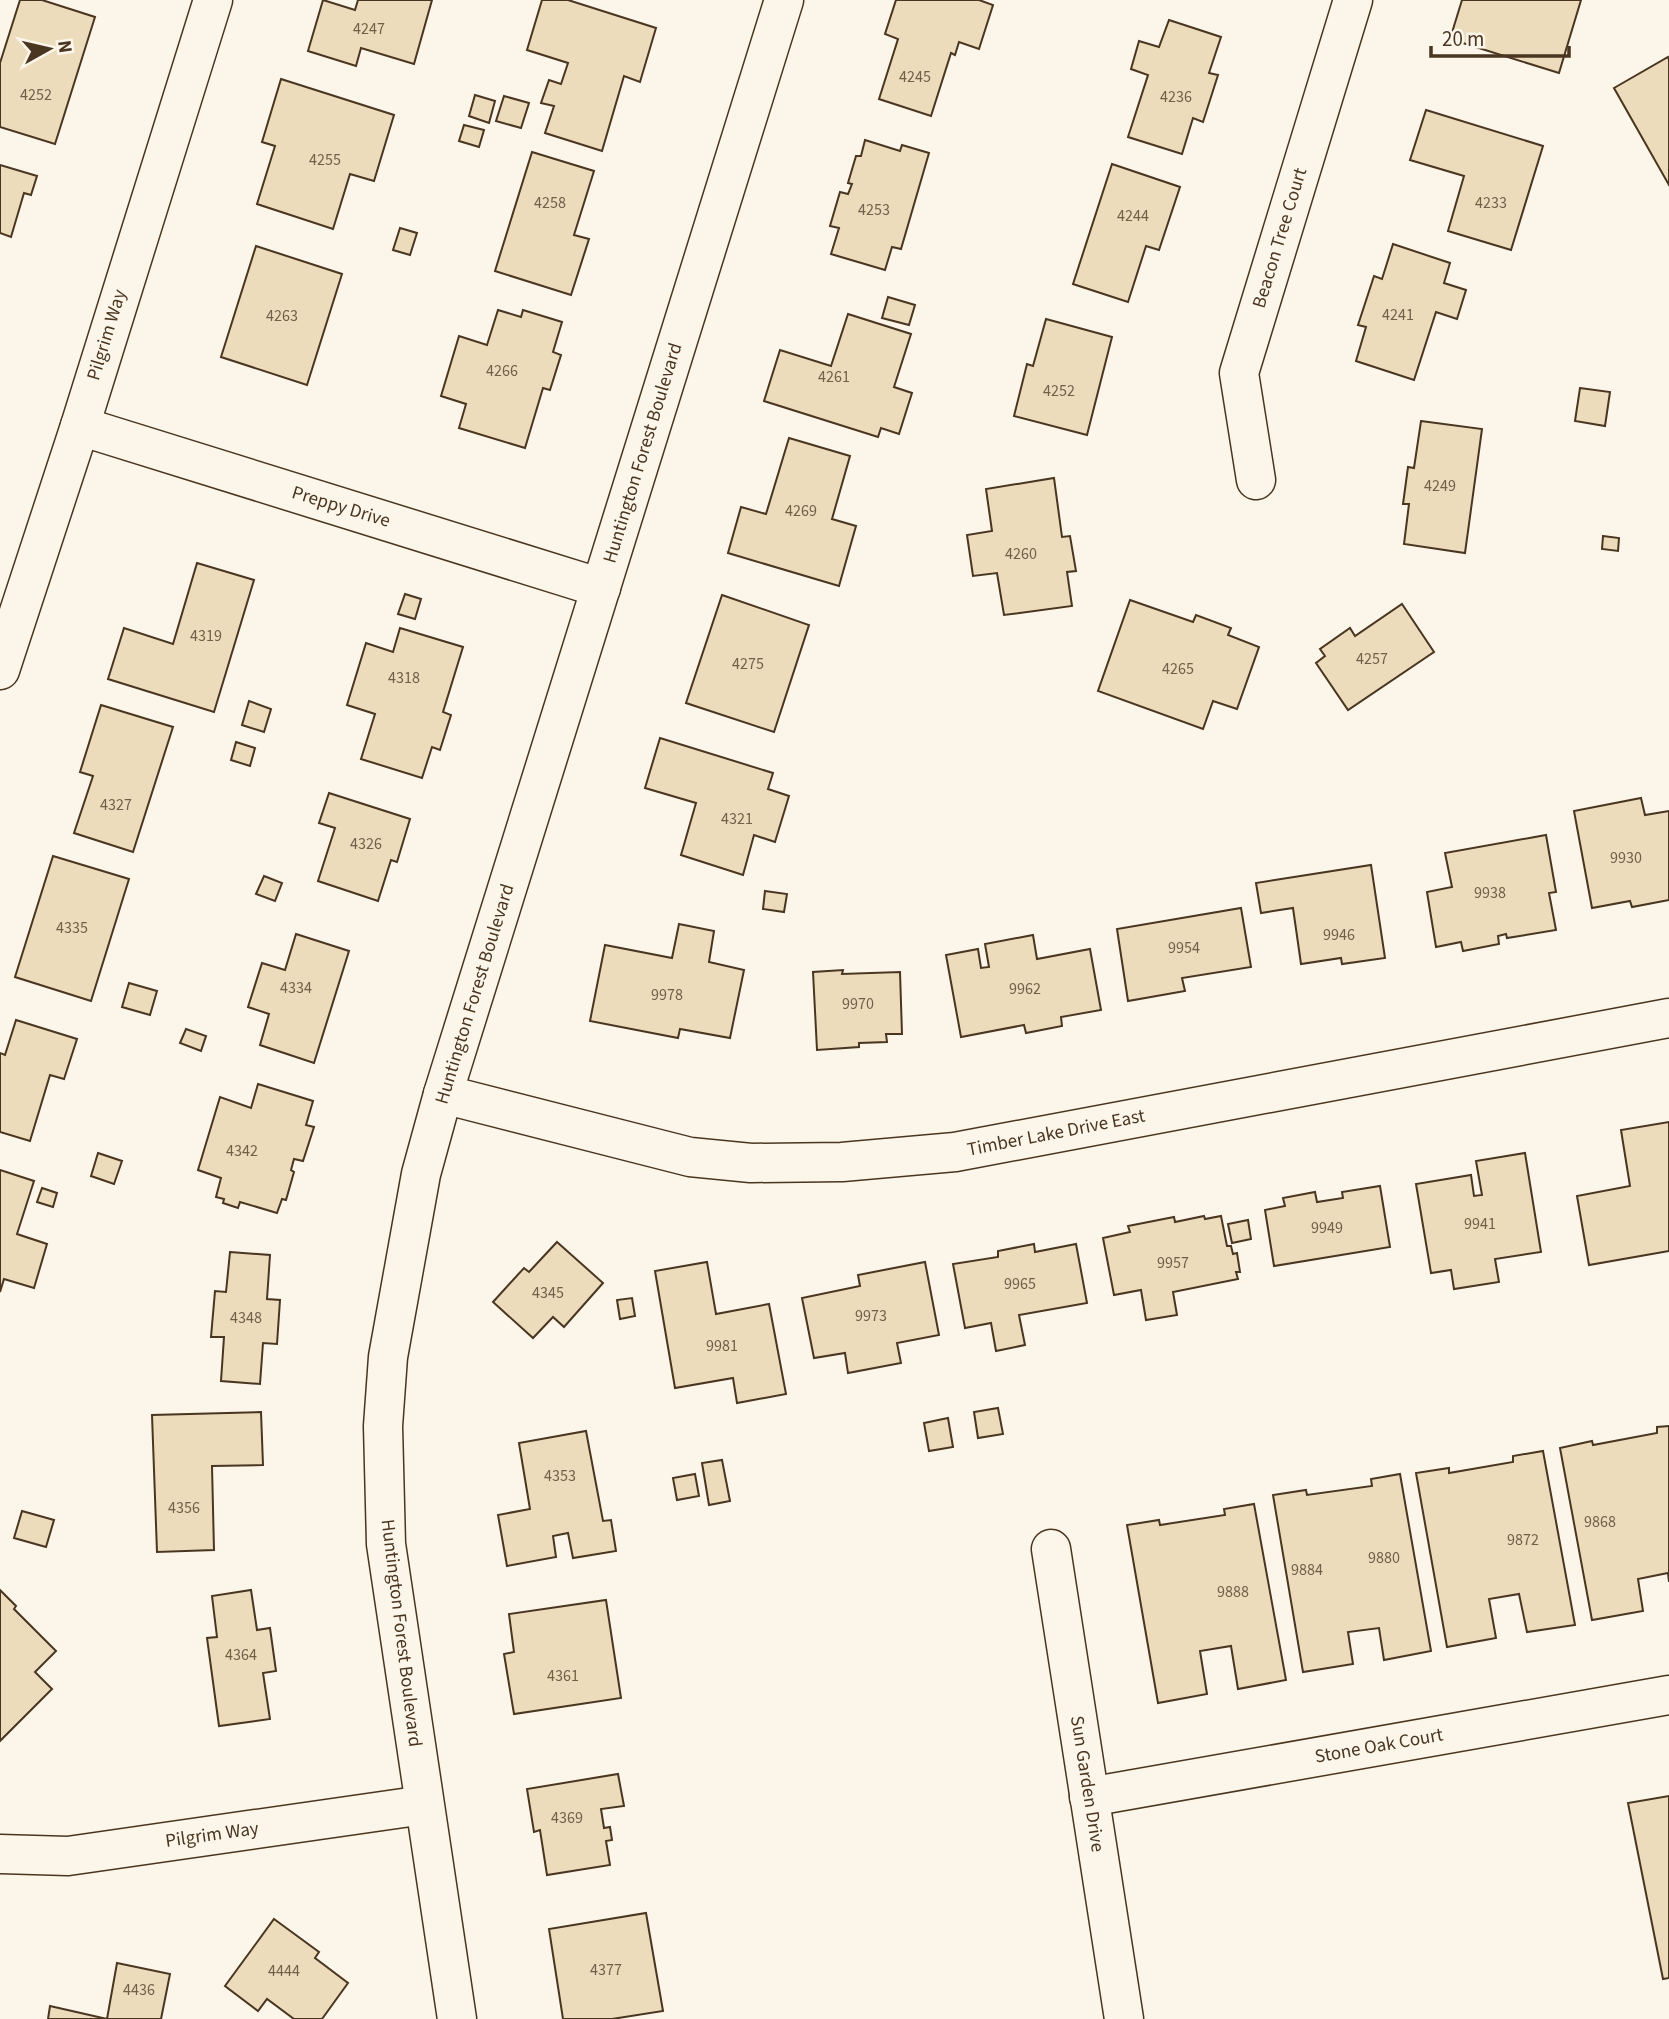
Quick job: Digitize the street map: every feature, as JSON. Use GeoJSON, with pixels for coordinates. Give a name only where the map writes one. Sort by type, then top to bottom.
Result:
{"type":"FeatureCollection","features":[{"type":"Feature","properties":{"kind":"street","name":"Pilgrim Way"},"geometry":{"type":"LineString","coordinates":[[0,670],[80,426],[213,0]]}},
{"type":"Feature","properties":{"kind":"street","name":"Huntington Forest Boulevard"},"geometry":{"type":"LineString","coordinates":[[457,2019],[386,1544],[383,1426],[388,1357],[421,1174],[443,1094],[784,0]]}},
{"type":"Feature","properties":{"kind":"street","name":"Beacon Tree Court"},"geometry":{"type":"LineString","coordinates":[[1256,480],[1239,373],[1353,0]]}},
{"type":"Feature","properties":{"kind":"street","name":"Preppy Drive"},"geometry":{"type":"LineString","coordinates":[[80,426],[601,587]]}},
{"type":"Feature","properties":{"kind":"street","name":"Timber Lake Drive East"},"geometry":{"type":"LineString","coordinates":[[443,1094],[690,1157],[751,1163],[842,1162],[955,1152],[1669,1017]]}},
{"type":"Feature","properties":{"kind":"street","name":"Sun Garden Drive"},"geometry":{"type":"LineString","coordinates":[[1051,1549],[1124,2019]]}},
{"type":"Feature","properties":{"kind":"street","name":"Stone Oak Court"},"geometry":{"type":"LineString","coordinates":[[1089,1797],[1669,1695]]}},
{"type":"Feature","properties":{"kind":"street","name":"Pilgrim Way"},"geometry":{"type":"LineString","coordinates":[[0,1854],[68,1856],[424,1804]]}},
{"type":"Feature","properties":{"kind":"building"},"geometry":{"type":"Polygon","coordinates":[[[20,0],[42,0],[95,17],[55,144],[0,127],[0,63],[20,0]]]}},
{"type":"Feature","properties":{"kind":"building"},"geometry":{"type":"Polygon","coordinates":[[[323,0],[355,10],[358,0],[432,0],[414,64],[361,48],[356,66],[308,51],[323,0]]]}},
{"type":"Feature","properties":{"kind":"building"},"geometry":{"type":"Polygon","coordinates":[[[542,0],[568,0],[656,28],[640,82],[624,76],[602,151],[545,133],[554,106],[541,103],[549,80],[561,84],[568,63],[527,50],[542,0]]]}},
{"type":"Feature","properties":{"kind":"building"},"geometry":{"type":"Polygon","coordinates":[[[896,0],[979,0],[993,5],[979,49],[959,42],[955,55],[951,53],[931,116],[879,99],[898,39],[885,34],[896,0]]]}},
{"type":"Feature","properties":{"kind":"building"},"geometry":{"type":"Polygon","coordinates":[[[1462,0],[1581,0],[1559,73],[1450,39],[1462,0]]]}},
{"type":"Feature","properties":{"kind":"building"},"geometry":{"type":"Polygon","coordinates":[[[1169,20],[1221,37],[1209,73],[1218,75],[1203,122],[1193,118],[1182,154],[1128,137],[1148,75],[1131,69],[1139,41],[1159,47],[1169,20]]]}},
{"type":"Feature","properties":{"kind":"building"},"geometry":{"type":"Polygon","coordinates":[[[1668,57],[1669,60],[1669,185],[1614,88],[1668,57]]]}},
{"type":"Feature","properties":{"kind":"building"},"geometry":{"type":"Polygon","coordinates":[[[281,79],[394,115],[374,181],[350,174],[333,229],[257,204],[275,146],[262,142],[281,79]]]}},
{"type":"Feature","properties":{"kind":"building"},"geometry":{"type":"Polygon","coordinates":[[[475,95],[495,101],[489,123],[469,116],[475,95]]]}},
{"type":"Feature","properties":{"kind":"building"},"geometry":{"type":"Polygon","coordinates":[[[504,96],[529,103],[521,128],[496,121],[504,96]]]}},
{"type":"Feature","properties":{"kind":"building"},"geometry":{"type":"Polygon","coordinates":[[[1426,110],[1543,146],[1511,250],[1448,231],[1464,176],[1410,160],[1426,110]]]}},
{"type":"Feature","properties":{"kind":"building"},"geometry":{"type":"Polygon","coordinates":[[[464,125],[484,130],[479,147],[459,141],[464,125]]]}},
{"type":"Feature","properties":{"kind":"building"},"geometry":{"type":"Polygon","coordinates":[[[865,140],[900,151],[902,145],[929,153],[901,249],[892,247],[885,270],[831,254],[839,228],[830,226],[840,192],[848,194],[852,184],[848,183],[856,156],[861,156],[865,140]]]}},
{"type":"Feature","properties":{"kind":"building"},"geometry":{"type":"Polygon","coordinates":[[[532,152],[594,171],[574,235],[589,239],[571,295],[495,271],[532,152]]]}},
{"type":"Feature","properties":{"kind":"building"},"geometry":{"type":"Polygon","coordinates":[[[1112,164],[1180,187],[1159,250],[1146,246],[1128,302],[1073,284],[1112,164]]]}},
{"type":"Feature","properties":{"kind":"building"},"geometry":{"type":"Polygon","coordinates":[[[0,165],[37,176],[31,195],[24,193],[11,237],[0,233],[0,165]]]}},
{"type":"Feature","properties":{"kind":"building"},"geometry":{"type":"Polygon","coordinates":[[[400,228],[417,233],[410,255],[393,250],[400,228]]]}},
{"type":"Feature","properties":{"kind":"building"},"geometry":{"type":"Polygon","coordinates":[[[1393,244],[1450,263],[1444,283],[1466,290],[1457,319],[1436,312],[1414,380],[1356,361],[1366,327],[1358,325],[1374,276],[1382,279],[1393,244]]]}},
{"type":"Feature","properties":{"kind":"building"},"geometry":{"type":"Polygon","coordinates":[[[256,246],[342,274],[307,385],[221,357],[256,246]]]}},
{"type":"Feature","properties":{"kind":"building"},"geometry":{"type":"Polygon","coordinates":[[[888,297],[915,305],[909,325],[882,318],[888,297]]]}},
{"type":"Feature","properties":{"kind":"building"},"geometry":{"type":"Polygon","coordinates":[[[498,310],[521,317],[523,310],[562,322],[553,352],[561,355],[550,390],[543,388],[525,448],[459,428],[466,404],[441,396],[459,336],[487,345],[498,310]]]}},
{"type":"Feature","properties":{"kind":"building"},"geometry":{"type":"Polygon","coordinates":[[[848,314],[911,334],[894,387],[912,393],[899,434],[881,428],[878,437],[764,401],[780,350],[831,366],[848,314]]]}},
{"type":"Feature","properties":{"kind":"building"},"geometry":{"type":"Polygon","coordinates":[[[1046,319],[1112,337],[1087,435],[1014,416],[1027,364],[1033,366],[1046,319]]]}},
{"type":"Feature","properties":{"kind":"building"},"geometry":{"type":"Polygon","coordinates":[[[1580,388],[1610,392],[1605,426],[1575,421],[1580,388]]]}},
{"type":"Feature","properties":{"kind":"building"},"geometry":{"type":"Polygon","coordinates":[[[1421,421],[1482,429],[1465,553],[1404,544],[1409,504],[1403,504],[1408,467],[1414,468],[1421,421]]]}},
{"type":"Feature","properties":{"kind":"building"},"geometry":{"type":"Polygon","coordinates":[[[789,438],[850,456],[832,519],[856,526],[839,586],[728,553],[741,507],[766,514],[789,438]]]}},
{"type":"Feature","properties":{"kind":"building"},"geometry":{"type":"Polygon","coordinates":[[[1054,478],[1062,537],[1070,536],[1076,571],[1067,572],[1072,606],[1004,615],[997,573],[973,576],[967,535],[992,531],[986,489],[1054,478]]]}},
{"type":"Feature","properties":{"kind":"building"},"geometry":{"type":"Polygon","coordinates":[[[1603,536],[1619,538],[1618,551],[1602,549],[1603,536]]]}},
{"type":"Feature","properties":{"kind":"building"},"geometry":{"type":"Polygon","coordinates":[[[197,563],[254,580],[214,712],[108,679],[124,628],[173,644],[197,563]]]}},
{"type":"Feature","properties":{"kind":"building"},"geometry":{"type":"Polygon","coordinates":[[[405,594],[421,599],[415,619],[398,614],[405,594]]]}},
{"type":"Feature","properties":{"kind":"building"},"geometry":{"type":"Polygon","coordinates":[[[722,595],[809,625],[774,732],[686,703],[722,595]]]}},
{"type":"Feature","properties":{"kind":"building"},"geometry":{"type":"Polygon","coordinates":[[[1130,600],[1193,622],[1196,615],[1231,628],[1228,635],[1259,647],[1237,709],[1213,701],[1203,729],[1098,691],[1130,600]]]}},
{"type":"Feature","properties":{"kind":"building"},"geometry":{"type":"Polygon","coordinates":[[[1402,604],[1434,652],[1348,710],[1316,663],[1325,656],[1320,649],[1350,628],[1355,636],[1402,604]]]}},
{"type":"Feature","properties":{"kind":"building"},"geometry":{"type":"Polygon","coordinates":[[[400,628],[463,647],[443,712],[451,715],[440,750],[432,747],[422,778],[361,759],[375,714],[347,705],[366,643],[393,652],[400,628]]]}},
{"type":"Feature","properties":{"kind":"building"},"geometry":{"type":"Polygon","coordinates":[[[249,701],[271,709],[264,732],[242,725],[249,701]]]}},
{"type":"Feature","properties":{"kind":"building"},"geometry":{"type":"Polygon","coordinates":[[[101,705],[173,727],[133,852],[74,833],[93,776],[80,772],[101,705]]]}},
{"type":"Feature","properties":{"kind":"building"},"geometry":{"type":"Polygon","coordinates":[[[660,738],[773,773],[768,789],[789,796],[775,842],[754,835],[743,875],[681,855],[696,803],[645,788],[660,738]]]}},
{"type":"Feature","properties":{"kind":"building"},"geometry":{"type":"Polygon","coordinates":[[[236,742],[255,748],[250,766],[231,760],[236,742]]]}},
{"type":"Feature","properties":{"kind":"building"},"geometry":{"type":"Polygon","coordinates":[[[329,793],[410,819],[397,862],[391,860],[378,901],[318,881],[335,828],[319,823],[329,793]]]}},
{"type":"Feature","properties":{"kind":"building"},"geometry":{"type":"Polygon","coordinates":[[[1641,798],[1645,815],[1669,811],[1669,900],[1632,907],[1630,901],[1592,908],[1574,811],[1641,798]]]}},
{"type":"Feature","properties":{"kind":"building"},"geometry":{"type":"Polygon","coordinates":[[[1546,835],[1556,892],[1549,893],[1556,930],[1507,938],[1506,934],[1498,936],[1499,944],[1463,951],[1461,942],[1436,947],[1427,892],[1452,887],[1445,853],[1546,835]]]}},
{"type":"Feature","properties":{"kind":"building"},"geometry":{"type":"Polygon","coordinates":[[[53,856],[129,879],[91,1001],[15,977],[53,856]]]}},
{"type":"Feature","properties":{"kind":"building"},"geometry":{"type":"Polygon","coordinates":[[[1371,865],[1385,958],[1342,964],[1341,958],[1301,964],[1293,908],[1261,913],[1256,883],[1371,865]]]}},
{"type":"Feature","properties":{"kind":"building"},"geometry":{"type":"Polygon","coordinates":[[[264,876],[282,883],[275,901],[256,894],[264,876]]]}},
{"type":"Feature","properties":{"kind":"building"},"geometry":{"type":"Polygon","coordinates":[[[765,891],[787,894],[784,912],[763,909],[765,891]]]}},
{"type":"Feature","properties":{"kind":"building"},"geometry":{"type":"Polygon","coordinates":[[[1241,908],[1251,967],[1182,978],[1185,991],[1128,1001],[1117,929],[1241,908]]]}},
{"type":"Feature","properties":{"kind":"building"},"geometry":{"type":"Polygon","coordinates":[[[679,924],[714,931],[709,962],[744,970],[730,1038],[680,1029],[678,1038],[590,1021],[605,945],[672,958],[679,924]]]}},
{"type":"Feature","properties":{"kind":"building"},"geometry":{"type":"Polygon","coordinates":[[[296,934],[349,951],[314,1063],[260,1045],[269,1014],[248,1007],[262,963],[285,970],[296,934]]]}},
{"type":"Feature","properties":{"kind":"building"},"geometry":{"type":"Polygon","coordinates":[[[1033,935],[1037,959],[1090,949],[1101,1010],[1061,1017],[1062,1026],[1026,1033],[1024,1025],[961,1037],[946,955],[978,949],[981,968],[989,967],[985,944],[1033,935]]]}},
{"type":"Feature","properties":{"kind":"building"},"geometry":{"type":"Polygon","coordinates":[[[843,970],[842,974],[900,972],[902,1034],[886,1034],[887,1042],[859,1043],[859,1047],[817,1050],[813,972],[843,970]]]}},
{"type":"Feature","properties":{"kind":"building"},"geometry":{"type":"Polygon","coordinates":[[[129,983],[157,991],[150,1015],[122,1007],[129,983]]]}},
{"type":"Feature","properties":{"kind":"building"},"geometry":{"type":"Polygon","coordinates":[[[16,1020],[77,1039],[64,1079],[50,1075],[30,1141],[0,1132],[0,1053],[5,1055],[16,1020]]]}},
{"type":"Feature","properties":{"kind":"building"},"geometry":{"type":"Polygon","coordinates":[[[186,1029],[206,1036],[201,1051],[180,1043],[186,1029]]]}},
{"type":"Feature","properties":{"kind":"building"},"geometry":{"type":"Polygon","coordinates":[[[258,1084],[313,1101],[306,1125],[314,1127],[303,1161],[294,1159],[291,1170],[294,1172],[286,1200],[282,1199],[277,1213],[240,1202],[238,1208],[223,1203],[224,1199],[216,1197],[221,1178],[198,1170],[220,1097],[251,1108],[258,1084]]]}},
{"type":"Feature","properties":{"kind":"building"},"geometry":{"type":"Polygon","coordinates":[[[1669,1122],[1669,1251],[1589,1265],[1577,1196],[1630,1186],[1621,1130],[1669,1122]]]}},
{"type":"Feature","properties":{"kind":"building"},"geometry":{"type":"Polygon","coordinates":[[[98,1153],[122,1161],[114,1184],[91,1176],[98,1153]]]}},
{"type":"Feature","properties":{"kind":"building"},"geometry":{"type":"Polygon","coordinates":[[[1525,1153],[1541,1252],[1495,1259],[1499,1282],[1454,1289],[1451,1270],[1431,1273],[1416,1184],[1471,1175],[1474,1196],[1482,1195],[1476,1161],[1525,1153]]]}},
{"type":"Feature","properties":{"kind":"building"},"geometry":{"type":"Polygon","coordinates":[[[0,1170],[34,1181],[17,1234],[47,1244],[34,1288],[4,1279],[0,1292],[0,1170]]]}},
{"type":"Feature","properties":{"kind":"building"},"geometry":{"type":"Polygon","coordinates":[[[1380,1186],[1390,1247],[1274,1266],[1265,1210],[1285,1206],[1283,1198],[1315,1192],[1317,1202],[1343,1198],[1342,1192],[1380,1186]]]}},
{"type":"Feature","properties":{"kind":"building"},"geometry":{"type":"Polygon","coordinates":[[[42,1188],[57,1193],[53,1207],[37,1202],[42,1188]]]}},
{"type":"Feature","properties":{"kind":"building"},"geometry":{"type":"Polygon","coordinates":[[[1204,1216],[1205,1219],[1221,1216],[1227,1246],[1231,1246],[1233,1254],[1237,1253],[1240,1272],[1236,1272],[1238,1279],[1173,1292],[1177,1315],[1146,1320],[1141,1290],[1114,1295],[1103,1238],[1130,1232],[1128,1226],[1174,1217],[1175,1222],[1204,1216]]]}},
{"type":"Feature","properties":{"kind":"building"},"geometry":{"type":"Polygon","coordinates":[[[1248,1220],[1251,1239],[1232,1243],[1228,1224],[1248,1220]]]}},
{"type":"Feature","properties":{"kind":"building"},"geometry":{"type":"Polygon","coordinates":[[[557,1242],[603,1283],[564,1327],[553,1317],[533,1338],[493,1302],[524,1268],[529,1272],[557,1242]]]}},
{"type":"Feature","properties":{"kind":"building"},"geometry":{"type":"Polygon","coordinates":[[[1034,1244],[1035,1252],[1076,1244],[1087,1303],[1019,1315],[1025,1345],[996,1351],[991,1323],[965,1328],[953,1264],[998,1257],[998,1251],[1034,1244]]]}},
{"type":"Feature","properties":{"kind":"building"},"geometry":{"type":"Polygon","coordinates":[[[230,1252],[270,1255],[267,1299],[280,1300],[277,1344],[263,1343],[260,1384],[221,1381],[224,1337],[211,1337],[215,1291],[226,1292],[230,1252]]]}},
{"type":"Feature","properties":{"kind":"building"},"geometry":{"type":"Polygon","coordinates":[[[707,1262],[716,1314],[769,1304],[786,1394],[737,1403],[733,1378],[675,1388],[655,1271],[707,1262]]]}},
{"type":"Feature","properties":{"kind":"building"},"geometry":{"type":"Polygon","coordinates":[[[925,1262],[939,1335],[897,1343],[901,1363],[848,1373],[845,1353],[814,1358],[802,1298],[860,1286],[858,1275],[925,1262]]]}},
{"type":"Feature","properties":{"kind":"building"},"geometry":{"type":"Polygon","coordinates":[[[632,1298],[635,1316],[620,1319],[617,1300],[632,1298]]]}},
{"type":"Feature","properties":{"kind":"building"},"geometry":{"type":"Polygon","coordinates":[[[998,1408],[1003,1434],[978,1438],[974,1412],[998,1408]]]}},
{"type":"Feature","properties":{"kind":"building"},"geometry":{"type":"Polygon","coordinates":[[[261,1412],[263,1465],[212,1466],[214,1550],[157,1552],[152,1415],[261,1412]]]}},
{"type":"Feature","properties":{"kind":"building"},"geometry":{"type":"Polygon","coordinates":[[[948,1418],[953,1447],[929,1451],[924,1423],[948,1418]]]}},
{"type":"Feature","properties":{"kind":"building"},"geometry":{"type":"Polygon","coordinates":[[[1669,1426],[1669,1582],[1668,1573],[1638,1579],[1643,1611],[1592,1620],[1560,1448],[1657,1433],[1657,1427],[1669,1426]]]}},
{"type":"Feature","properties":{"kind":"building"},"geometry":{"type":"Polygon","coordinates":[[[586,1431],[603,1521],[611,1520],[616,1551],[573,1558],[568,1533],[553,1536],[556,1557],[507,1566],[498,1515],[530,1509],[519,1443],[586,1431]]]}},
{"type":"Feature","properties":{"kind":"building"},"geometry":{"type":"Polygon","coordinates":[[[1543,1451],[1575,1625],[1527,1632],[1519,1594],[1489,1599],[1496,1638],[1447,1647],[1416,1473],[1449,1468],[1449,1473],[1513,1462],[1513,1456],[1543,1451]]]}},
{"type":"Feature","properties":{"kind":"building"},"geometry":{"type":"Polygon","coordinates":[[[722,1460],[730,1501],[709,1505],[702,1463],[722,1460]]]}},
{"type":"Feature","properties":{"kind":"building"},"geometry":{"type":"Polygon","coordinates":[[[695,1474],[699,1496],[677,1500],[673,1478],[695,1474]]]}},
{"type":"Feature","properties":{"kind":"building"},"geometry":{"type":"Polygon","coordinates":[[[1400,1474],[1431,1651],[1384,1660],[1379,1628],[1348,1632],[1353,1664],[1303,1672],[1273,1495],[1306,1490],[1307,1495],[1372,1486],[1371,1479],[1400,1474]]]}},
{"type":"Feature","properties":{"kind":"building"},"geometry":{"type":"Polygon","coordinates":[[[1254,1504],[1286,1680],[1238,1689],[1231,1646],[1200,1651],[1207,1694],[1158,1703],[1127,1525],[1159,1520],[1160,1525],[1225,1515],[1224,1509],[1254,1504]]]}},
{"type":"Feature","properties":{"kind":"building"},"geometry":{"type":"Polygon","coordinates":[[[22,1511],[54,1520],[46,1547],[14,1538],[22,1511]]]}},
{"type":"Feature","properties":{"kind":"building"},"geometry":{"type":"Polygon","coordinates":[[[0,1590],[16,1606],[14,1609],[56,1651],[35,1672],[52,1689],[0,1741],[0,1590]]]}},
{"type":"Feature","properties":{"kind":"building"},"geometry":{"type":"Polygon","coordinates":[[[251,1590],[257,1630],[270,1628],[276,1671],[263,1673],[270,1719],[219,1726],[207,1638],[217,1637],[212,1596],[251,1590]]]}},
{"type":"Feature","properties":{"kind":"building"},"geometry":{"type":"Polygon","coordinates":[[[606,1600],[621,1698],[514,1714],[504,1654],[514,1652],[509,1614],[606,1600]]]}},
{"type":"Feature","properties":{"kind":"building"},"geometry":{"type":"Polygon","coordinates":[[[618,1774],[624,1806],[601,1809],[604,1828],[610,1827],[612,1840],[606,1841],[610,1865],[547,1875],[540,1830],[534,1832],[527,1789],[618,1774]]]}},
{"type":"Feature","properties":{"kind":"building"},"geometry":{"type":"Polygon","coordinates":[[[1669,1796],[1669,1978],[1663,1979],[1628,1803],[1669,1796]]]}},
{"type":"Feature","properties":{"kind":"building"},"geometry":{"type":"Polygon","coordinates":[[[646,1913],[663,2011],[612,2019],[563,2019],[549,1929],[646,1913]]]}},
{"type":"Feature","properties":{"kind":"building"},"geometry":{"type":"Polygon","coordinates":[[[274,1919],[319,1952],[315,1958],[348,1983],[322,2019],[294,2019],[267,1999],[258,2011],[225,1986],[274,1919]]]}},
{"type":"Feature","properties":{"kind":"building"},"geometry":{"type":"Polygon","coordinates":[[[117,1963],[170,1974],[161,2019],[107,2019],[117,1963]]]}},
{"type":"Feature","properties":{"kind":"building"},"geometry":{"type":"Polygon","coordinates":[[[50,2006],[107,2019],[48,2019],[50,2006]]]}}]}
